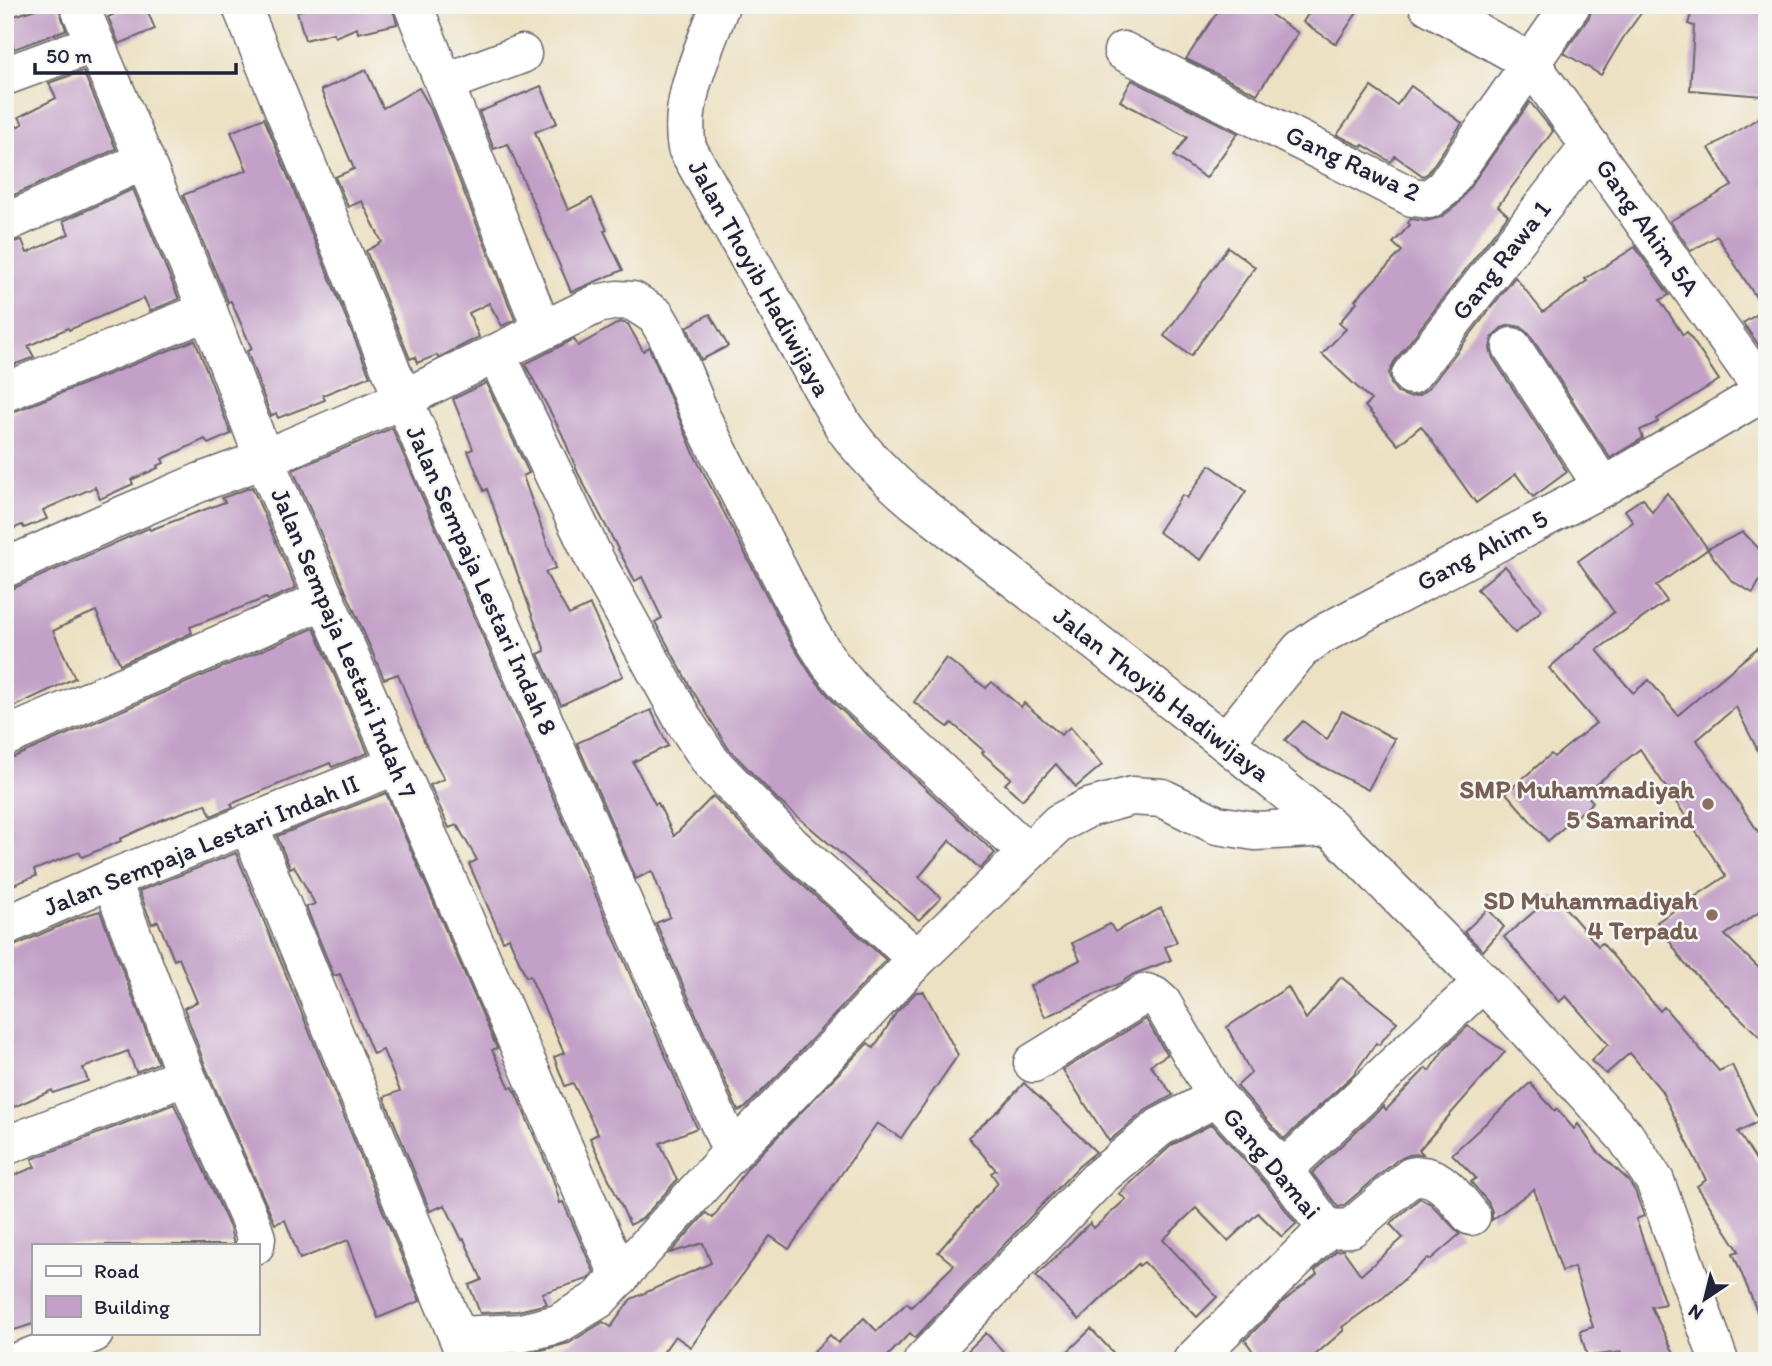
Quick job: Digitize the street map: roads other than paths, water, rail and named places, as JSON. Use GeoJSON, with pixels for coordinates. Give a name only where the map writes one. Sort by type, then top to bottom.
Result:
{"type":"FeatureCollection","features":[{"type":"Feature","properties":{"kind":"street","name":"Jalan Sempaja Lestari Indah 7"},"geometry":{"type":"LineString","coordinates":[[79,5],[208,311],[264,459],[620,1277]]}},
{"type":"Feature","properties":{"kind":"street","name":"Jalan Sempaja Lestari Indah 8"},"geometry":{"type":"LineString","coordinates":[[241,5],[403,398],[732,1152]]}},
{"type":"Feature","properties":{"kind":"street"},"geometry":{"type":"LineString","coordinates":[[413,5],[542,329]]}},
{"type":"Feature","properties":{"kind":"street","name":"Jalan Thoyib Hadiwijaya"},"geometry":{"type":"LineString","coordinates":[[720,5],[685,110],[687,148],[844,427],[862,452],[895,485],[1330,827],[1483,982],[1625,1136],[1642,1159],[1655,1181],[1719,1361]]}},
{"type":"Feature","properties":{"kind":"street"},"geometry":{"type":"LineString","coordinates":[[1428,5],[1530,62],[1571,5]]}},
{"type":"Feature","properties":{"kind":"street"},"geometry":{"type":"LineString","coordinates":[[5,76],[95,43]]}},
{"type":"Feature","properties":{"kind":"street","name":"Gang Rawa 2"},"geometry":{"type":"LineString","coordinates":[[1123,51],[1420,199],[1429,199],[1444,188],[1530,62]]}},
{"type":"Feature","properties":{"kind":"street"},"geometry":{"type":"LineString","coordinates":[[444,83],[522,54]]}},
{"type":"Feature","properties":{"kind":"street","name":"Gang Ahim 5A"},"geometry":{"type":"LineString","coordinates":[[1530,62],[1766,390]]}},
{"type":"Feature","properties":{"kind":"street","name":"Gang Rawa 1"},"geometry":{"type":"LineString","coordinates":[[1411,375],[1590,146]]}},
{"type":"Feature","properties":{"kind":"street"},"geometry":{"type":"LineString","coordinates":[[5,223],[145,160]]}},
{"type":"Feature","properties":{"kind":"street"},"geometry":{"type":"LineString","coordinates":[[5,568],[403,398],[597,303],[633,301],[656,316],[667,335],[702,419],[808,631],[830,664],[851,689],[1027,852]]}},
{"type":"Feature","properties":{"kind":"street"},"geometry":{"type":"LineString","coordinates":[[5,392],[208,311]]}},
{"type":"Feature","properties":{"kind":"street"},"geometry":{"type":"LineString","coordinates":[[1512,347],[1603,487]]}},
{"type":"Feature","properties":{"kind":"street"},"geometry":{"type":"LineString","coordinates":[[496,354],[596,562],[684,721],[711,762],[791,845],[917,959]]}},
{"type":"Feature","properties":{"kind":"street","name":"Gang Ahim 5"},"geometry":{"type":"LineString","coordinates":[[1225,742],[1301,649],[1321,635],[1603,487],[1766,390]]}},
{"type":"Feature","properties":{"kind":"street"},"geometry":{"type":"LineString","coordinates":[[5,737],[326,599]]}},
{"type":"Feature","properties":{"kind":"street","name":"Jalan Sempaja Lestari Indah II"},"geometry":{"type":"LineString","coordinates":[[5,926],[111,879],[397,765]]}},
{"type":"Feature","properties":{"kind":"street"},"geometry":{"type":"LineString","coordinates":[[248,823],[463,1349],[558,1324],[599,1299],[732,1152],[917,959],[1059,823],[1088,807],[1132,796],[1162,797],[1217,825],[1255,831],[1330,827]]}},
{"type":"Feature","properties":{"kind":"street"},"geometry":{"type":"LineString","coordinates":[[111,879],[186,1076],[250,1220],[255,1244]]}},
{"type":"Feature","properties":{"kind":"street"},"geometry":{"type":"LineString","coordinates":[[1283,1170],[1483,982]]}},
{"type":"Feature","properties":{"kind":"street"},"geometry":{"type":"LineString","coordinates":[[1033,1063],[1146,993],[1162,1003],[1217,1097]]}},
{"type":"Feature","properties":{"kind":"street"},"geometry":{"type":"LineString","coordinates":[[5,1146],[186,1076]]}},
{"type":"Feature","properties":{"kind":"street","name":"Gang Damai"},"geometry":{"type":"LineString","coordinates":[[923,1361],[1100,1177],[1160,1127],[1217,1097],[1283,1170],[1327,1230],[1192,1361]]}},
{"type":"Feature","properties":{"kind":"street"},"geometry":{"type":"LineString","coordinates":[[1327,1230],[1351,1228],[1411,1177],[1420,1175],[1439,1181],[1471,1216]]}},
{"type":"Feature","properties":{"kind":"street"},"geometry":{"type":"LineString","coordinates":[[20,1361],[91,1334]]}},
{"type":"Feature","properties":{"kind":"place","name":"SMP Muhammadiyah 5 Samarind"},"geometry":{"type":"Point","coordinates":[1708,804]}},
{"type":"Feature","properties":{"kind":"place","name":"SD Muhammadiyah 4 Terpadu"},"geometry":{"type":"Point","coordinates":[1712,915]}}]}
